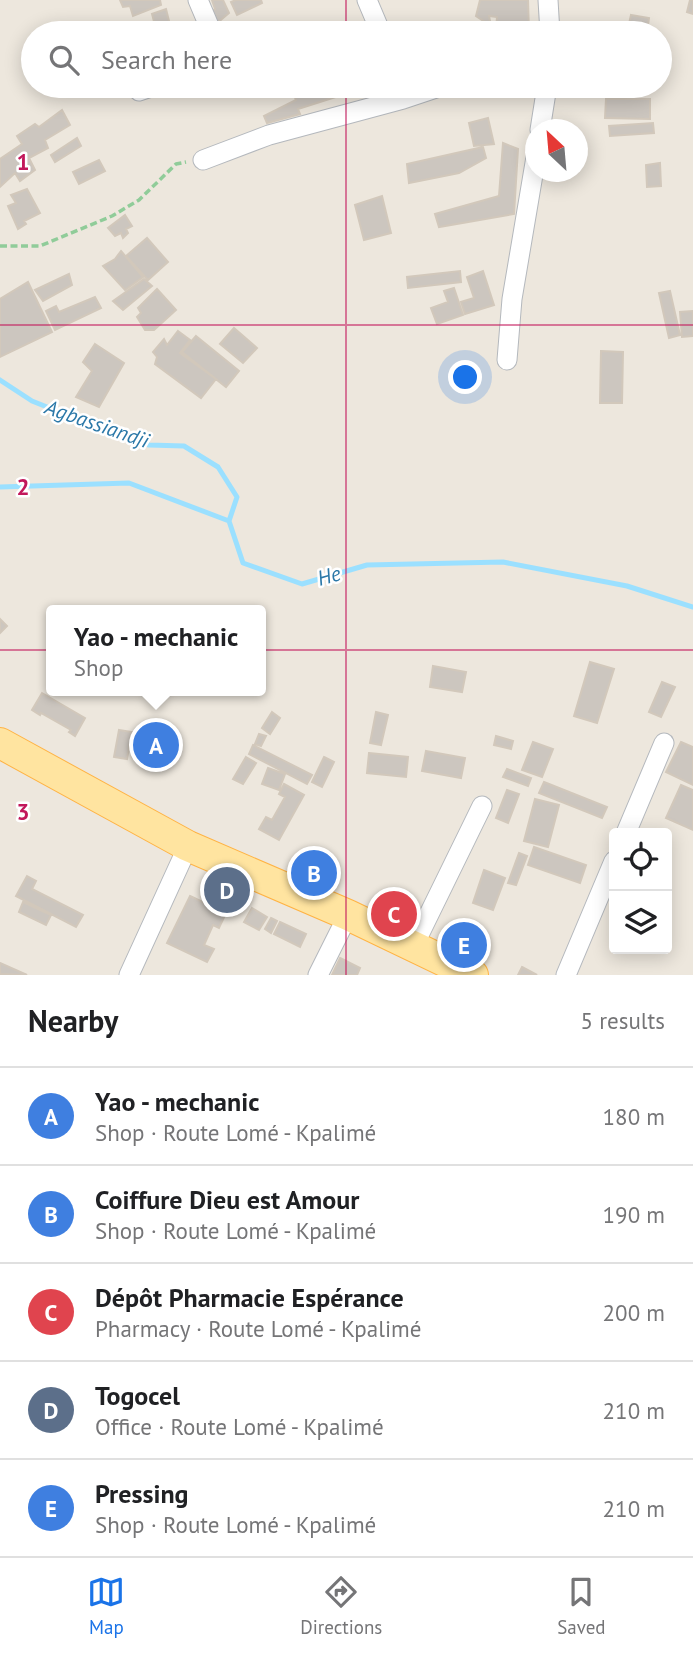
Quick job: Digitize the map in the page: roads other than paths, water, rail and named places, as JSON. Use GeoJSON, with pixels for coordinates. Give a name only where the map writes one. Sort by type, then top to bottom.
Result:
{"type":"FeatureCollection","features":[{"type":"Feature","properties":{"kind":"main road"},"geometry":{"type":"LineString","coordinates":[[0,743],[188,846],[414,945],[471,975]]}},
{"type":"Feature","properties":{"kind":"street"},"geometry":{"type":"LineString","coordinates":[[198,0],[207,21]]}},
{"type":"Feature","properties":{"kind":"street"},"geometry":{"type":"LineString","coordinates":[[368,0],[376,21]]}},
{"type":"Feature","properties":{"kind":"street"},"geometry":{"type":"LineString","coordinates":[[548,0],[549,21]]}},
{"type":"Feature","properties":{"kind":"street"},"geometry":{"type":"LineString","coordinates":[[203,160],[383,98]]}},
{"type":"Feature","properties":{"kind":"street"},"geometry":{"type":"LineString","coordinates":[[542,119],[545,98]]}},
{"type":"Feature","properties":{"kind":"street"},"geometry":{"type":"LineString","coordinates":[[507,360],[512,299],[532,182]]}},
{"type":"Feature","properties":{"kind":"street"},"geometry":{"type":"LineString","coordinates":[[628,828],[664,743]]}},
{"type":"Feature","properties":{"kind":"street"},"geometry":{"type":"LineString","coordinates":[[414,945],[482,806]]}},
{"type":"Feature","properties":{"kind":"street"},"geometry":{"type":"LineString","coordinates":[[130,975],[188,846]]}},
{"type":"Feature","properties":{"kind":"street"},"geometry":{"type":"LineString","coordinates":[[566,975],[609,873]]}},
{"type":"Feature","properties":{"kind":"street"},"geometry":{"type":"LineString","coordinates":[[318,975],[348,915]]}},
{"type":"Feature","properties":{"kind":"waterway","name":"Agbassiandji"},"geometry":{"type":"LineString","coordinates":[[0,380],[32,401],[112,433],[149,445],[184,446],[218,467],[237,497],[229,521]]}},
{"type":"Feature","properties":{"kind":"waterway","name":"He"},"geometry":{"type":"LineString","coordinates":[[0,487],[129,483],[229,521],[243,563],[302,584],[367,565],[503,562],[627,586],[693,607]]}},
{"type":"Feature","properties":{"kind":"place","name":"Yao - mechanic"},"geometry":{"type":"Point","coordinates":[156,745]}},
{"type":"Feature","properties":{"kind":"place","name":"Coiffure Dieu est Amour"},"geometry":{"type":"Point","coordinates":[314,873]}},
{"type":"Feature","properties":{"kind":"place","name":"Togocel"},"geometry":{"type":"Point","coordinates":[227,890]}},
{"type":"Feature","properties":{"kind":"place","name":"Dépôt Pharmacie Espérance"},"geometry":{"type":"Point","coordinates":[394,914]}},
{"type":"Feature","properties":{"kind":"place","name":"Pressing"},"geometry":{"type":"Point","coordinates":[464,945]}}]}
